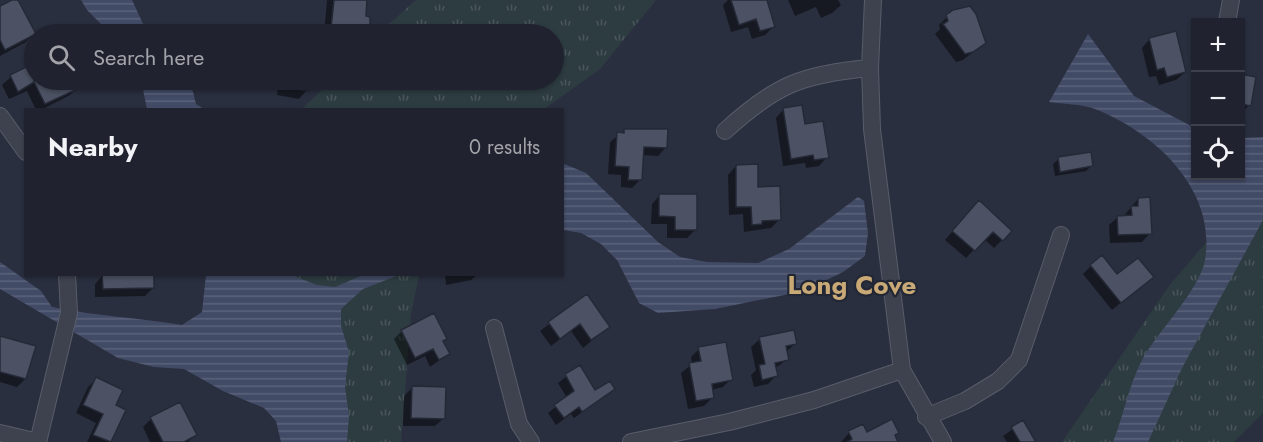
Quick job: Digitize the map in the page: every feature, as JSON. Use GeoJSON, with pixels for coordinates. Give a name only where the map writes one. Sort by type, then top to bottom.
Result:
{"type":"FeatureCollection","features":[{"type":"Feature","properties":{"kind":"street"},"geometry":{"type":"LineString","coordinates":[[873,0],[870,68],[872,129],[902,370],[926,417],[943,442]]}},
{"type":"Feature","properties":{"kind":"street"},"geometry":{"type":"LineString","coordinates":[[1228,18],[1231,0]]}},
{"type":"Feature","properties":{"kind":"street"},"geometry":{"type":"LineString","coordinates":[[725,131],[781,87],[830,72],[870,68]]}},
{"type":"Feature","properties":{"kind":"street"},"geometry":{"type":"LineString","coordinates":[[0,116],[24,149]]}},
{"type":"Feature","properties":{"kind":"street"},"geometry":{"type":"LineString","coordinates":[[926,417],[965,401],[998,381],[1019,360],[1061,235]]}},
{"type":"Feature","properties":{"kind":"street"},"geometry":{"type":"LineString","coordinates":[[0,433],[38,442],[69,313],[67,276]]}},
{"type":"Feature","properties":{"kind":"street"},"geometry":{"type":"LineString","coordinates":[[494,328],[516,415],[531,442]]}},
{"type":"Feature","properties":{"kind":"street"},"geometry":{"type":"LineString","coordinates":[[631,442],[729,422],[814,400],[902,370]]}},
{"type":"Feature","properties":{"kind":"green space"},"geometry":{"type":"Polygon","coordinates":[[[416,0],[656,0],[600,69],[545,108],[303,108],[322,90],[564,90],[564,24],[389,24],[416,0]]]}},
{"type":"Feature","properties":{"kind":"green space"},"geometry":{"type":"Polygon","coordinates":[[[1263,176],[1263,413],[1234,442],[1062,442],[1169,286],[1263,176]]]}},
{"type":"Feature","properties":{"kind":"green space"},"geometry":{"type":"Polygon","coordinates":[[[250,276],[419,276],[411,314],[401,442],[292,442],[250,276]]]}},
{"type":"Feature","properties":{"kind":"water"},"geometry":{"type":"Polygon","coordinates":[[[81,0],[132,0],[143,24],[101,24],[81,0]]]}},
{"type":"Feature","properties":{"kind":"water"},"geometry":{"type":"Polygon","coordinates":[[[1088,34],[1134,96],[1191,126],[1191,180],[1245,180],[1245,138],[1263,137],[1263,220],[1182,368],[1148,442],[1113,442],[1133,380],[1142,360],[1187,297],[1201,272],[1205,260],[1206,234],[1201,210],[1191,187],[1177,166],[1139,132],[1095,109],[1049,102],[1088,34]]]}},
{"type":"Feature","properties":{"kind":"water"},"geometry":{"type":"Polygon","coordinates":[[[143,90],[192,90],[196,104],[202,108],[147,108],[143,90]]]}},
{"type":"Feature","properties":{"kind":"water"},"geometry":{"type":"Polygon","coordinates":[[[564,164],[586,173],[658,242],[680,257],[707,262],[758,263],[789,249],[858,197],[864,201],[868,233],[865,256],[843,272],[804,291],[715,309],[658,313],[639,303],[617,260],[601,244],[581,233],[564,230],[564,164]]]}},
{"type":"Feature","properties":{"kind":"water"},"geometry":{"type":"Polygon","coordinates":[[[0,262],[41,291],[52,307],[182,325],[202,312],[206,276],[294,276],[317,285],[335,287],[361,276],[396,276],[363,289],[341,309],[341,326],[349,352],[345,387],[349,416],[347,442],[281,442],[276,421],[264,408],[223,391],[184,369],[154,367],[118,358],[0,289],[0,262]]]}},
{"type":"Feature","properties":{"kind":"building"},"geometry":{"type":"Polygon","coordinates":[[[12,0],[18,0],[31,24],[24,24],[24,40],[5,50],[0,40],[0,6],[12,0]]]}},
{"type":"Feature","properties":{"kind":"building"},"geometry":{"type":"Polygon","coordinates":[[[334,0],[367,0],[366,16],[370,17],[370,24],[331,24],[334,0]]]}},
{"type":"Feature","properties":{"kind":"building"},"geometry":{"type":"Polygon","coordinates":[[[731,0],[767,0],[775,27],[760,31],[756,19],[739,25],[731,0]]]}},
{"type":"Feature","properties":{"kind":"building"},"geometry":{"type":"Polygon","coordinates":[[[970,6],[976,14],[986,43],[973,52],[965,54],[943,24],[948,21],[946,15],[953,10],[970,6]]]}},
{"type":"Feature","properties":{"kind":"building"},"geometry":{"type":"Polygon","coordinates":[[[1176,31],[1186,72],[1167,77],[1164,68],[1157,70],[1149,38],[1176,31]]]}},
{"type":"Feature","properties":{"kind":"building"},"geometry":{"type":"Polygon","coordinates":[[[24,68],[24,88],[18,92],[10,75],[24,68]]]}},
{"type":"Feature","properties":{"kind":"building"},"geometry":{"type":"Polygon","coordinates":[[[1245,75],[1256,77],[1251,106],[1245,105],[1245,75]]]}},
{"type":"Feature","properties":{"kind":"building"},"geometry":{"type":"Polygon","coordinates":[[[38,90],[76,90],[45,104],[38,90]]]}},
{"type":"Feature","properties":{"kind":"building"},"geometry":{"type":"Polygon","coordinates":[[[802,105],[805,124],[823,121],[829,158],[814,160],[813,155],[791,159],[783,108],[802,105]]]}},
{"type":"Feature","properties":{"kind":"building"},"geometry":{"type":"Polygon","coordinates":[[[624,129],[668,129],[667,148],[644,147],[642,180],[628,180],[629,167],[615,166],[617,132],[624,133],[624,129]]]}},
{"type":"Feature","properties":{"kind":"building"},"geometry":{"type":"Polygon","coordinates":[[[1091,152],[1093,166],[1060,172],[1058,157],[1091,152]]]}},
{"type":"Feature","properties":{"kind":"building"},"geometry":{"type":"Polygon","coordinates":[[[758,164],[758,187],[780,186],[781,220],[762,221],[762,224],[752,225],[751,207],[736,207],[736,165],[758,164]]]}},
{"type":"Feature","properties":{"kind":"building"},"geometry":{"type":"Polygon","coordinates":[[[659,194],[697,194],[697,230],[675,230],[675,217],[659,216],[659,194]]]}},
{"type":"Feature","properties":{"kind":"building"},"geometry":{"type":"Polygon","coordinates":[[[1150,197],[1152,234],[1118,235],[1117,216],[1132,215],[1131,206],[1138,206],[1138,198],[1150,197]]]}},
{"type":"Feature","properties":{"kind":"building"},"geometry":{"type":"Polygon","coordinates":[[[979,200],[1012,231],[1003,241],[993,232],[975,251],[952,231],[979,200]]]}},
{"type":"Feature","properties":{"kind":"building"},"geometry":{"type":"Polygon","coordinates":[[[1102,255],[1117,274],[1138,258],[1154,277],[1121,303],[1090,265],[1102,255]]]}},
{"type":"Feature","properties":{"kind":"building"},"geometry":{"type":"Polygon","coordinates":[[[102,276],[154,276],[154,288],[103,289],[102,276]]]}},
{"type":"Feature","properties":{"kind":"building"},"geometry":{"type":"Polygon","coordinates":[[[587,294],[610,327],[591,340],[580,324],[560,339],[548,322],[587,294]]]}},
{"type":"Feature","properties":{"kind":"building"},"geometry":{"type":"Polygon","coordinates":[[[434,313],[447,339],[443,341],[450,354],[439,360],[433,349],[415,358],[401,330],[434,313]]]}},
{"type":"Feature","properties":{"kind":"building"},"geometry":{"type":"Polygon","coordinates":[[[794,330],[797,344],[786,346],[789,360],[775,363],[778,376],[762,380],[759,365],[765,364],[759,337],[794,330]]]}},
{"type":"Feature","properties":{"kind":"building"},"geometry":{"type":"Polygon","coordinates":[[[0,336],[36,346],[26,379],[0,372],[0,336]]]}},
{"type":"Feature","properties":{"kind":"building"},"geometry":{"type":"Polygon","coordinates":[[[726,342],[733,380],[712,384],[714,398],[696,401],[689,363],[701,361],[698,347],[726,342]]]}},
{"type":"Feature","properties":{"kind":"building"},"geometry":{"type":"Polygon","coordinates":[[[580,365],[595,390],[610,381],[615,389],[582,412],[579,407],[564,418],[554,405],[574,391],[565,374],[580,365]]]}},
{"type":"Feature","properties":{"kind":"building"},"geometry":{"type":"Polygon","coordinates":[[[96,377],[123,390],[116,405],[126,410],[111,442],[93,435],[103,414],[83,405],[96,377]]]}},
{"type":"Feature","properties":{"kind":"building"},"geometry":{"type":"Polygon","coordinates":[[[412,386],[446,387],[445,419],[411,418],[412,386]]]}},
{"type":"Feature","properties":{"kind":"building"},"geometry":{"type":"Polygon","coordinates":[[[180,402],[197,435],[184,442],[163,442],[150,417],[180,402]]]}},
{"type":"Feature","properties":{"kind":"building"},"geometry":{"type":"Polygon","coordinates":[[[892,419],[899,433],[895,435],[898,442],[847,442],[852,439],[848,431],[863,424],[867,432],[892,419]]]}},
{"type":"Feature","properties":{"kind":"building"},"geometry":{"type":"Polygon","coordinates":[[[1023,420],[1036,442],[1020,442],[1011,427],[1023,420]]]}},
{"type":"Feature","properties":{"kind":"district","name":"Long Cove"},"geometry":{"type":"Point","coordinates":[852,285]}}]}
